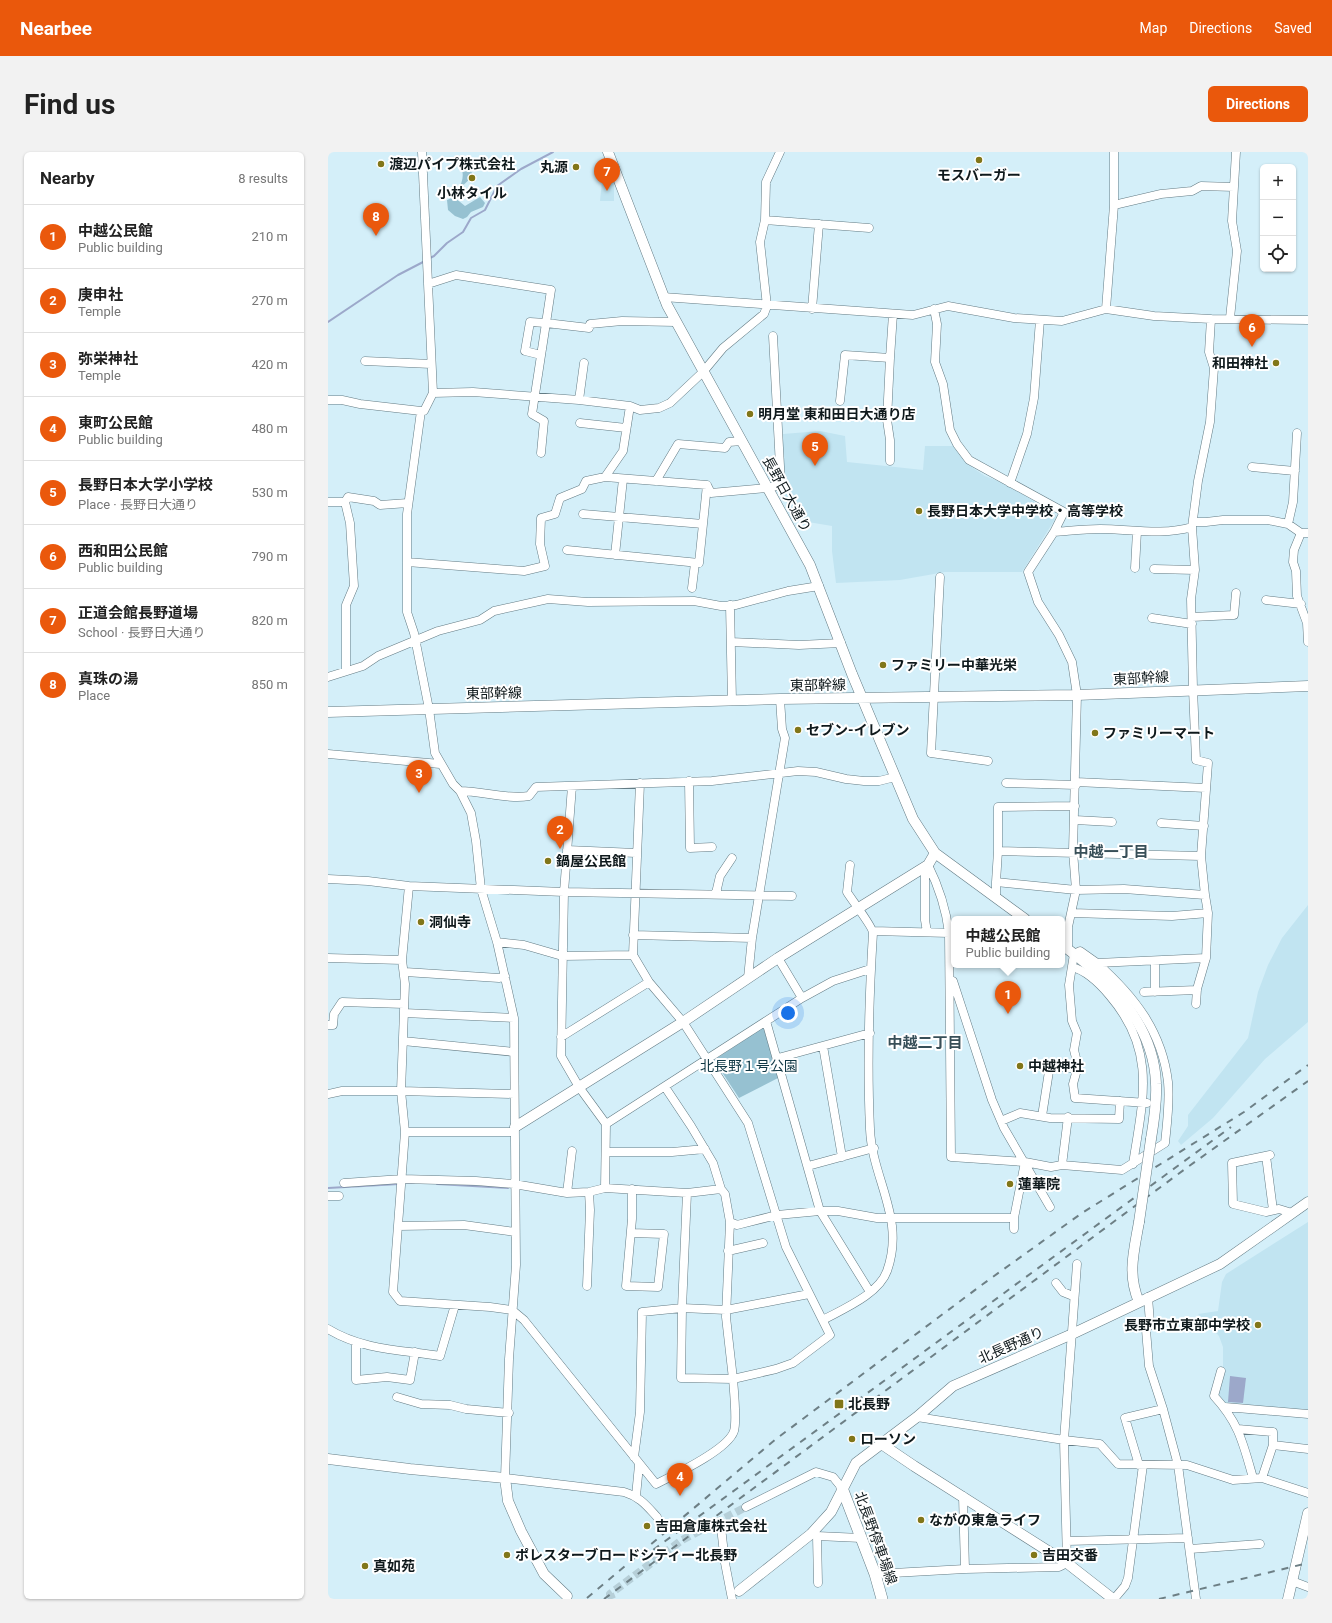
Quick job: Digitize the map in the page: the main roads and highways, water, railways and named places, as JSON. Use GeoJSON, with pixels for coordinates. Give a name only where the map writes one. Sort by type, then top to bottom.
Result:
{"type":"FeatureCollection","features":[{"type":"Feature","properties":{"kind":"main road","name":"北長野停車場線"},"geometry":{"type":"LineString","coordinates":[[842,1488],[875,1574],[882,1599]]}},
{"type":"Feature","properties":{"kind":"waterway"},"geometry":{"type":"LineString","coordinates":[[428,259],[434,256],[447,243],[463,232],[471,218],[485,210],[497,186],[521,169],[553,152]]}},
{"type":"Feature","properties":{"kind":"waterway"},"geometry":{"type":"LineString","coordinates":[[328,322],[398,275],[425,261]]}},
{"type":"Feature","properties":{"kind":"waterway"},"geometry":{"type":"LineString","coordinates":[[403,1183],[414,1183]]}},
{"type":"Feature","properties":{"kind":"waterway"},"geometry":{"type":"LineString","coordinates":[[328,1188],[399,1184]]}},
{"type":"Feature","properties":{"kind":"waterway"},"geometry":{"type":"LineString","coordinates":[[437,1184],[508,1188]]}},
{"type":"Feature","properties":{"kind":"tunnel"},"geometry":{"type":"LineString","coordinates":[[612,1599],[610,1594],[682,1540],[746,1507]]}},
{"type":"Feature","properties":{"kind":"railway"},"geometry":{"type":"LineString","coordinates":[[587,1598],[776,1439],[983,1284],[1082,1213],[1244,1112],[1308,1065]]}},
{"type":"Feature","properties":{"kind":"railway"},"geometry":{"type":"LineString","coordinates":[[604,1599],[1185,1169],[1308,1081]]}},
{"type":"Feature","properties":{"kind":"railway"},"geometry":{"type":"LineString","coordinates":[[642,1558],[1231,1127]]}},
{"type":"Feature","properties":{"kind":"railway"},"geometry":{"type":"LineString","coordinates":[[1159,1599],[1308,1563]]}},
{"type":"Feature","properties":{"kind":"place","name":"モスバーガー"},"geometry":{"type":"Point","coordinates":[979,160]}},
{"type":"Feature","properties":{"kind":"place","name":"渡辺パイプ株式会社"},"geometry":{"type":"Point","coordinates":[381,164]}},
{"type":"Feature","properties":{"kind":"place","name":"丸源"},"geometry":{"type":"Point","coordinates":[576,167]}},
{"type":"Feature","properties":{"kind":"place","name":"小林タイル"},"geometry":{"type":"Point","coordinates":[472,178]}},
{"type":"Feature","properties":{"kind":"place","name":"正道会館長野道場"},"geometry":{"type":"Point","coordinates":[607,191]}},
{"type":"Feature","properties":{"kind":"place","name":"真珠の湯"},"geometry":{"type":"Point","coordinates":[376,236]}},
{"type":"Feature","properties":{"kind":"place","name":"西和田公民館"},"geometry":{"type":"Point","coordinates":[1252,347]}},
{"type":"Feature","properties":{"kind":"place","name":"和田神社"},"geometry":{"type":"Point","coordinates":[1276,363]}},
{"type":"Feature","properties":{"kind":"place","name":"明月堂 東和田日大通り店"},"geometry":{"type":"Point","coordinates":[750,414]}},
{"type":"Feature","properties":{"kind":"place","name":"長野日本大学小学校"},"geometry":{"type":"Point","coordinates":[815,466]}},
{"type":"Feature","properties":{"kind":"place","name":"長野日本大学中学校・高等学校"},"geometry":{"type":"Point","coordinates":[919,511]}},
{"type":"Feature","properties":{"kind":"place","name":"ファミリー中華光栄"},"geometry":{"type":"Point","coordinates":[883,665]}},
{"type":"Feature","properties":{"kind":"place","name":"セブン-イレブン"},"geometry":{"type":"Point","coordinates":[798,730]}},
{"type":"Feature","properties":{"kind":"place","name":"ファミリーマート"},"geometry":{"type":"Point","coordinates":[1095,733]}},
{"type":"Feature","properties":{"kind":"place","name":"弥栄神社"},"geometry":{"type":"Point","coordinates":[419,793]}},
{"type":"Feature","properties":{"kind":"place","name":"庚申社"},"geometry":{"type":"Point","coordinates":[560,849]}},
{"type":"Feature","properties":{"kind":"place","name":"鍋屋公民館"},"geometry":{"type":"Point","coordinates":[548,861]}},
{"type":"Feature","properties":{"kind":"place","name":"洞仙寺"},"geometry":{"type":"Point","coordinates":[421,922]}},
{"type":"Feature","properties":{"kind":"place","name":"中越公民館"},"geometry":{"type":"Point","coordinates":[1008,1014]}},
{"type":"Feature","properties":{"kind":"place","name":"中越神社"},"geometry":{"type":"Point","coordinates":[1020,1066]}},
{"type":"Feature","properties":{"kind":"place","name":"蓮華院"},"geometry":{"type":"Point","coordinates":[1010,1184]}},
{"type":"Feature","properties":{"kind":"place","name":"長野市立東部中学校"},"geometry":{"type":"Point","coordinates":[1258,1325]}},
{"type":"Feature","properties":{"kind":"place","name":"北長野"},"geometry":{"type":"Point","coordinates":[839,1404]}},
{"type":"Feature","properties":{"kind":"place","name":"ローソン"},"geometry":{"type":"Point","coordinates":[852,1439]}},
{"type":"Feature","properties":{"kind":"place","name":"東町公民館"},"geometry":{"type":"Point","coordinates":[680,1496]}},
{"type":"Feature","properties":{"kind":"place","name":"ながの東急ライフ"},"geometry":{"type":"Point","coordinates":[921,1520]}},
{"type":"Feature","properties":{"kind":"place","name":"吉田倉庫株式会社"},"geometry":{"type":"Point","coordinates":[647,1526]}},
{"type":"Feature","properties":{"kind":"place","name":"ポレスターブロードシティー北長野"},"geometry":{"type":"Point","coordinates":[507,1555]}},
{"type":"Feature","properties":{"kind":"place","name":"吉田交番"},"geometry":{"type":"Point","coordinates":[1034,1555]}},
{"type":"Feature","properties":{"kind":"place","name":"真如苑"},"geometry":{"type":"Point","coordinates":[365,1566]}},
{"type":"Feature","properties":{"kind":"district","name":"中越一丁目"},"geometry":{"type":"Point","coordinates":[1111,852]}},
{"type":"Feature","properties":{"kind":"district","name":"中越二丁目"},"geometry":{"type":"Point","coordinates":[925,1043]}},
{"type":"Feature","properties":{"kind":"park label","name":"北長野１号公園"},"geometry":{"type":"Point","coordinates":[749,1066]}}]}
